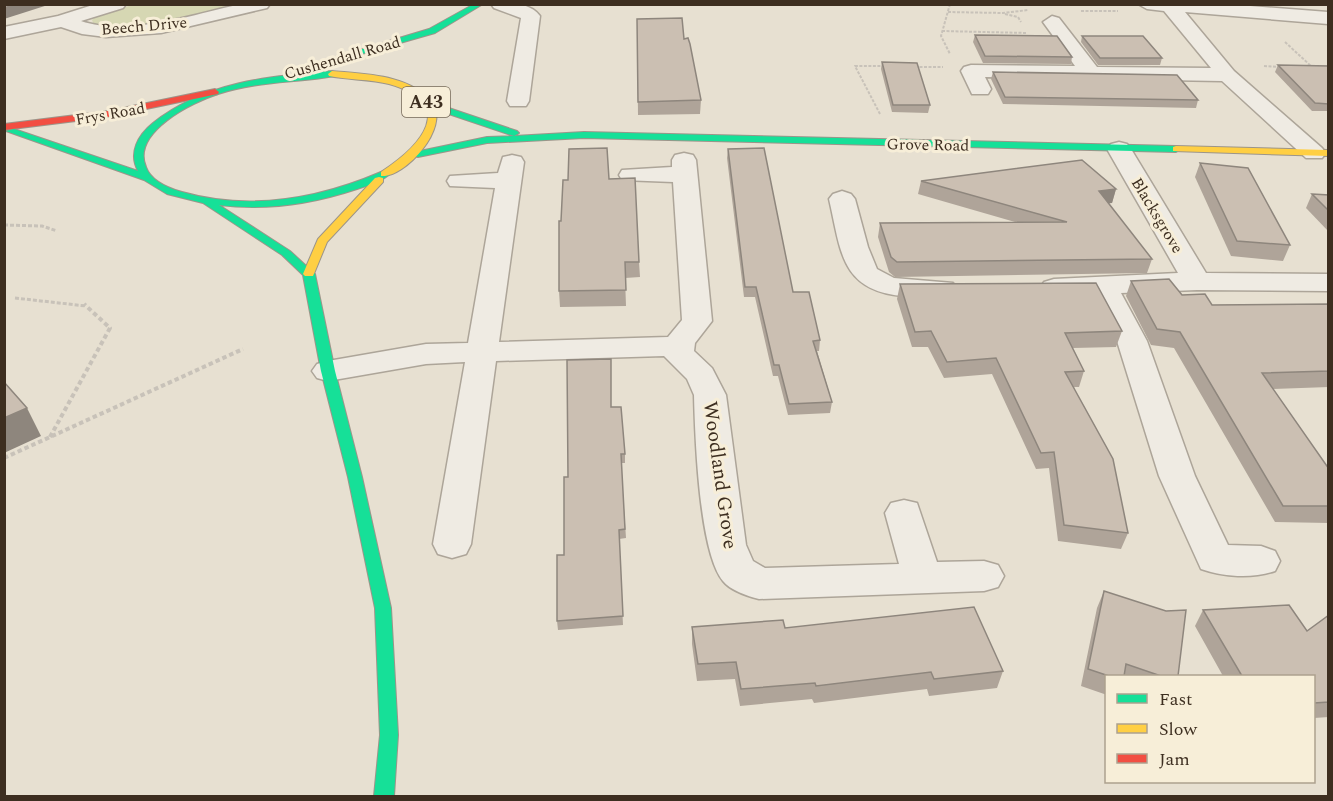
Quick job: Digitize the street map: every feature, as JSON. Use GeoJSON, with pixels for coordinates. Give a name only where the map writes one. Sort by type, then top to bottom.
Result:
{"type":"FeatureCollection","features":[{"type":"Feature","properties":{"kind":"main road","name":"Cushendall Road"},"geometry":{"type":"LineString","coordinates":[[251,82],[432,31],[480,4]]}},
{"type":"Feature","properties":{"kind":"main road","name":"Cushendall Road"},"geometry":{"type":"LineString","coordinates":[[416,49],[432,31]]}},
{"type":"Feature","properties":{"kind":"main road","name":"A43"},"geometry":{"type":"LineString","coordinates":[[332,74],[401,80],[428,104],[435,119],[432,136],[418,154],[384,175],[344,190],[297,200],[249,204],[204,201],[169,192],[146,177],[137,159],[141,141],[157,122],[183,106],[215,92],[251,82],[292,76],[332,74]]}},
{"type":"Feature","properties":{"kind":"main road","name":"Frys Road"},"geometry":{"type":"LineString","coordinates":[[4,128],[108,114],[215,92]]}},
{"type":"Feature","properties":{"kind":"main road","name":"Grove Road"},"geometry":{"type":"LineString","coordinates":[[428,104],[472,121],[516,160]]}},
{"type":"Feature","properties":{"kind":"main road","name":"Frys Road"},"geometry":{"type":"LineString","coordinates":[[4,128],[146,177]]}},
{"type":"Feature","properties":{"kind":"main road","name":"Grove Road"},"geometry":{"type":"LineString","coordinates":[[516,160],[584,135],[1321,153]]}},
{"type":"Feature","properties":{"kind":"main road","name":"Grove Road"},"geometry":{"type":"LineString","coordinates":[[418,154],[487,140],[516,160]]}},
{"type":"Feature","properties":{"kind":"main road","name":"A43"},"geometry":{"type":"LineString","coordinates":[[204,201],[286,253],[309,274],[322,241],[384,175]]}},
{"type":"Feature","properties":{"kind":"main road"},"geometry":{"type":"LineString","coordinates":[[309,274],[328,372],[355,477],[383,608],[389,735],[384,796]]}},
{"type":"Feature","properties":{"kind":"street","name":"Beech Drive"},"geometry":{"type":"LineString","coordinates":[[4,33],[62,21],[117,4]]}},
{"type":"Feature","properties":{"kind":"street","name":"Beech Drive"},"geometry":{"type":"LineString","coordinates":[[62,21],[91,29],[146,28],[204,19],[261,4]]}},
{"type":"Feature","properties":{"kind":"street"},"geometry":{"type":"LineString","coordinates":[[500,4],[526,12],[531,16],[518,101]]}},
{"type":"Feature","properties":{"kind":"street"},"geometry":{"type":"LineString","coordinates":[[1147,4],[1258,10],[1329,18]]}},
{"type":"Feature","properties":{"kind":"street"},"geometry":{"type":"LineString","coordinates":[[1171,7],[1227,75],[1321,153]]}},
{"type":"Feature","properties":{"kind":"street"},"geometry":{"type":"LineString","coordinates":[[1052,22],[1091,73]]}},
{"type":"Feature","properties":{"kind":"street"},"geometry":{"type":"LineString","coordinates":[[969,76],[1091,73],[1227,75]]}},
{"type":"Feature","properties":{"kind":"street","name":"Blacksgrove"},"geometry":{"type":"LineString","coordinates":[[1119,149],[1197,282]]}},
{"type":"Feature","properties":{"kind":"street"},"geometry":{"type":"LineString","coordinates":[[459,181],[516,160]]}},
{"type":"Feature","properties":{"kind":"street"},"geometry":{"type":"LineString","coordinates":[[452,544],[481,350],[516,160]]}},
{"type":"Feature","properties":{"kind":"street"},"geometry":{"type":"LineString","coordinates":[[328,372],[426,354],[481,350],[678,346],[697,321],[684,167],[631,175]]}},
{"type":"Feature","properties":{"kind":"street"},"geometry":{"type":"LineString","coordinates":[[842,199],[861,267],[873,281],[882,286],[903,290],[967,289]]}},
{"type":"Feature","properties":{"kind":"street"},"geometry":{"type":"LineString","coordinates":[[1024,288],[1197,282],[1329,282]]}},
{"type":"Feature","properties":{"kind":"street"},"geometry":{"type":"LineString","coordinates":[[1103,287],[1132,341],[1177,476],[1215,559],[1261,561]]}},
{"type":"Feature","properties":{"kind":"street","name":"Woodland Grove"},"geometry":{"type":"LineString","coordinates":[[678,346],[681,358],[701,375],[710,395],[712,430],[727,545],[737,571],[759,584],[984,576]]}},
{"type":"Feature","properties":{"kind":"street"},"geometry":{"type":"LineString","coordinates":[[904,513],[922,578]]}},
{"type":"Feature","properties":{"kind":"path"},"geometry":{"type":"LineString","coordinates":[[950,4],[941,36],[969,76]]}},
{"type":"Feature","properties":{"kind":"path"},"geometry":{"type":"LineString","coordinates":[[942,31],[1029,33],[1018,17],[1003,13]]}},
{"type":"Feature","properties":{"kind":"path"},"geometry":{"type":"LineString","coordinates":[[1281,38],[1312,67],[1301,67]]}},
{"type":"Feature","properties":{"kind":"path"},"geometry":{"type":"LineString","coordinates":[[883,119],[855,66],[889,66]]}},
{"type":"Feature","properties":{"kind":"path"},"geometry":{"type":"LineString","coordinates":[[1258,66],[1290,67]]}},
{"type":"Feature","properties":{"kind":"path"},"geometry":{"type":"LineString","coordinates":[[911,67],[969,76]]}},
{"type":"Feature","properties":{"kind":"path"},"geometry":{"type":"LineString","coordinates":[[4,225],[42,226],[57,231]]}},
{"type":"Feature","properties":{"kind":"path"},"geometry":{"type":"LineString","coordinates":[[15,298],[84,304],[110,328],[49,438]]}},
{"type":"Feature","properties":{"kind":"path"},"geometry":{"type":"LineString","coordinates":[[4,458],[243,349]]}},
{"type":"Feature","properties":{"kind":"green space"},"geometry":{"type":"Polygon","coordinates":[[[132,5],[253,5],[155,24],[94,25],[92,20],[96,16],[132,5]]]}},
{"type":"Feature","properties":{"kind":"building"},"geometry":{"type":"Polygon","coordinates":[[[4,4],[16,4],[4,8],[4,4]]]}},
{"type":"Feature","properties":{"kind":"building"},"geometry":{"type":"Polygon","coordinates":[[[682,18],[684,39],[688,38],[690,44],[701,100],[638,102],[637,19],[682,18]]]}},
{"type":"Feature","properties":{"kind":"building"},"geometry":{"type":"Polygon","coordinates":[[[975,35],[1057,36],[1072,57],[985,56],[975,35]]]}},
{"type":"Feature","properties":{"kind":"building"},"geometry":{"type":"Polygon","coordinates":[[[1082,36],[1143,36],[1162,58],[1100,58],[1082,36]]]}},
{"type":"Feature","properties":{"kind":"building"},"geometry":{"type":"Polygon","coordinates":[[[882,62],[917,63],[930,105],[893,105],[882,62]]]}},
{"type":"Feature","properties":{"kind":"building"},"geometry":{"type":"Polygon","coordinates":[[[1278,65],[1329,66],[1329,104],[1315,103],[1278,65]]]}},
{"type":"Feature","properties":{"kind":"building"},"geometry":{"type":"Polygon","coordinates":[[[993,72],[1177,75],[1198,100],[1005,97],[993,72]]]}},
{"type":"Feature","properties":{"kind":"building"},"geometry":{"type":"Polygon","coordinates":[[[607,148],[609,179],[635,178],[639,262],[625,262],[626,290],[559,291],[559,221],[561,221],[563,180],[568,180],[569,149],[607,148]]]}},
{"type":"Feature","properties":{"kind":"building"},"geometry":{"type":"Polygon","coordinates":[[[764,148],[793,292],[809,292],[820,340],[813,341],[832,402],[789,404],[779,365],[774,365],[756,287],[745,287],[728,149],[764,148]]]}},
{"type":"Feature","properties":{"kind":"building"},"geometry":{"type":"Polygon","coordinates":[[[1082,160],[1116,189],[1099,191],[1152,259],[897,262],[891,257],[880,223],[1067,222],[921,181],[1082,160]]]}},
{"type":"Feature","properties":{"kind":"building"},"geometry":{"type":"Polygon","coordinates":[[[1200,163],[1248,168],[1290,245],[1237,241],[1200,163]]]}},
{"type":"Feature","properties":{"kind":"building"},"geometry":{"type":"Polygon","coordinates":[[[1312,194],[1329,195],[1329,211],[1312,194]]]}},
{"type":"Feature","properties":{"kind":"building"},"geometry":{"type":"Polygon","coordinates":[[[1169,279],[1182,295],[1205,294],[1212,305],[1329,304],[1329,371],[1262,373],[1329,469],[1329,506],[1283,506],[1180,332],[1157,329],[1131,281],[1169,279]]]}},
{"type":"Feature","properties":{"kind":"building"},"geometry":{"type":"Polygon","coordinates":[[[1096,283],[1122,331],[1065,333],[1084,371],[1065,372],[1113,459],[1128,533],[1064,525],[1054,452],[1041,453],[996,358],[947,362],[931,331],[915,332],[900,284],[1096,283]]]}},
{"type":"Feature","properties":{"kind":"building"},"geometry":{"type":"Polygon","coordinates":[[[611,359],[611,407],[621,407],[625,454],[621,454],[625,529],[619,530],[623,616],[557,621],[557,555],[564,555],[564,477],[568,477],[567,360],[611,359]]]}},
{"type":"Feature","properties":{"kind":"building"},"geometry":{"type":"Polygon","coordinates":[[[4,382],[27,408],[4,418],[4,382]]]}},
{"type":"Feature","properties":{"kind":"building"},"geometry":{"type":"Polygon","coordinates":[[[1104,591],[1166,611],[1186,610],[1178,675],[1158,675],[1126,664],[1124,675],[1106,675],[1088,669],[1104,591]]]}},
{"type":"Feature","properties":{"kind":"building"},"geometry":{"type":"Polygon","coordinates":[[[1289,605],[1307,631],[1329,615],[1329,702],[1315,703],[1315,675],[1241,675],[1203,610],[1289,605]]]}},
{"type":"Feature","properties":{"kind":"building"},"geometry":{"type":"Polygon","coordinates":[[[974,607],[1003,671],[934,679],[931,672],[816,686],[815,683],[741,689],[736,662],[698,664],[692,627],[783,620],[785,628],[974,607]]]}},
{"type":"Feature","properties":{"kind":"traffic: fast"},"geometry":{"type":"LineString","coordinates":[[313,65],[432,31],[480,4]]}},
{"type":"Feature","properties":{"kind":"traffic: fast"},"geometry":{"type":"LineString","coordinates":[[332,74],[260,81],[214,92],[192,101],[153,128],[139,148],[140,166],[147,177],[165,190],[207,201],[259,205],[285,203],[337,193],[385,174]]}},
{"type":"Feature","properties":{"kind":"traffic: fast"},"geometry":{"type":"LineString","coordinates":[[428,104],[514,133]]}},
{"type":"Feature","properties":{"kind":"traffic: fast"},"geometry":{"type":"LineString","coordinates":[[11,131],[145,177]]}},
{"type":"Feature","properties":{"kind":"traffic: fast"},"geometry":{"type":"LineString","coordinates":[[418,154],[487,140],[584,135],[1176,149]]}},
{"type":"Feature","properties":{"kind":"traffic: fast"},"geometry":{"type":"LineString","coordinates":[[208,203],[286,253],[309,274]]}},
{"type":"Feature","properties":{"kind":"traffic: fast"},"geometry":{"type":"LineString","coordinates":[[309,274],[328,371],[355,477],[383,608],[389,735],[384,796]]}},
{"type":"Feature","properties":{"kind":"traffic: slow"},"geometry":{"type":"LineString","coordinates":[[332,74],[373,78],[397,84],[417,93],[429,104],[433,116],[431,129],[424,141],[413,153],[385,174]]}},
{"type":"Feature","properties":{"kind":"traffic: slow"},"geometry":{"type":"LineString","coordinates":[[1176,149],[1328,153]]}},
{"type":"Feature","properties":{"kind":"traffic: slow"},"geometry":{"type":"LineString","coordinates":[[309,274],[322,241],[379,180]]}},
{"type":"Feature","properties":{"kind":"traffic: jam"},"geometry":{"type":"LineString","coordinates":[[4,127],[108,114],[215,92]]}}]}
